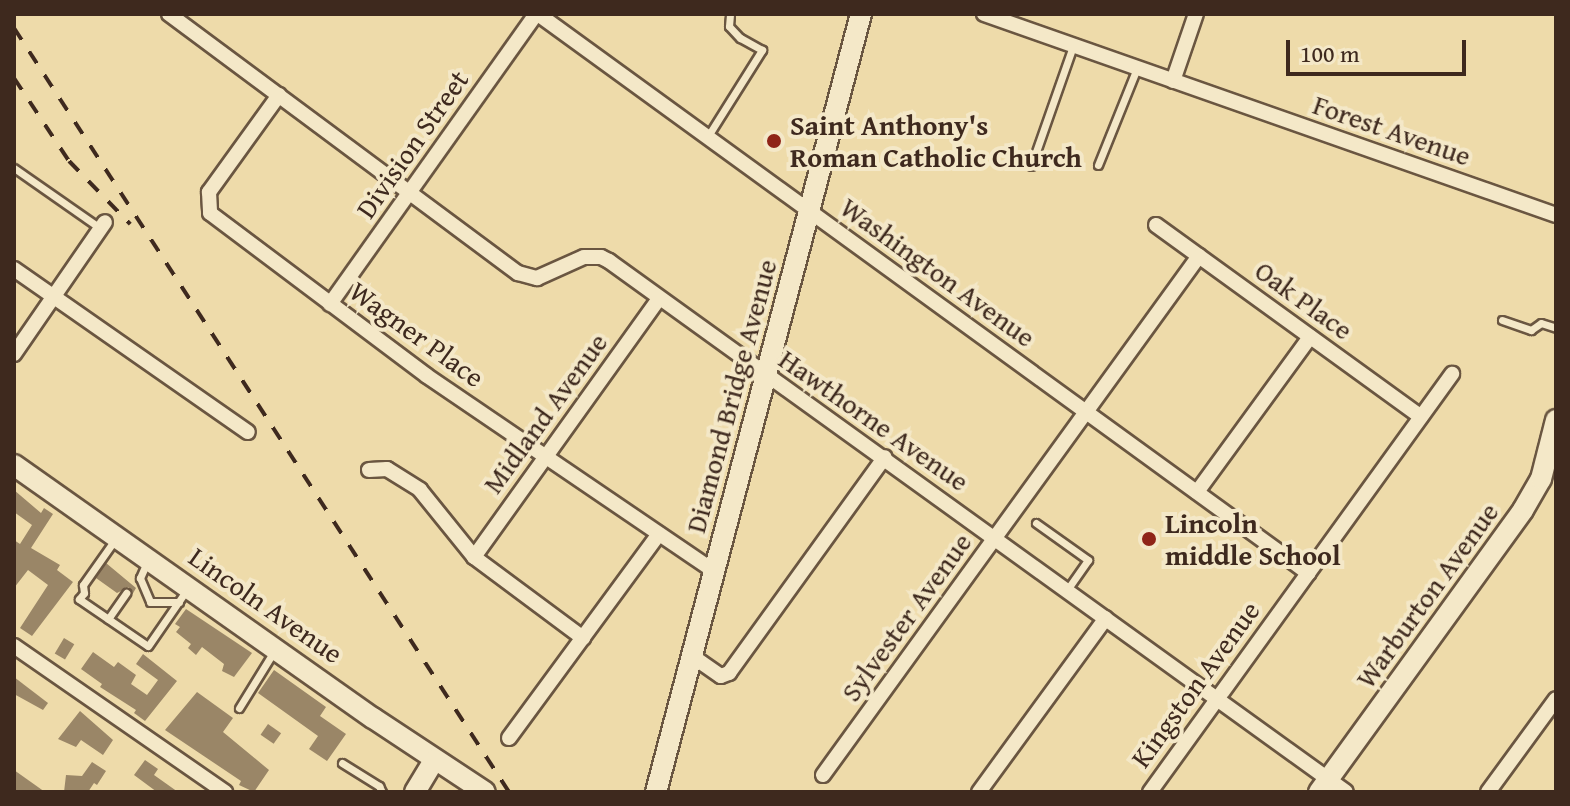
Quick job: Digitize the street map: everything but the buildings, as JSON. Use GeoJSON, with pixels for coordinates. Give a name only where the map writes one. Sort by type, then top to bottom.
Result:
{"type":"FeatureCollection","features":[{"type":"Feature","properties":{"kind":"street","name":"Hawthorne Avenue"},"geometry":{"type":"LineString","coordinates":[[169,14],[518,273],[546,277],[584,257],[601,257],[885,457],[1217,698],[1324,786],[1346,792]]}},
{"type":"Feature","properties":{"kind":"street","name":"Washington Avenue"},"geometry":{"type":"LineString","coordinates":[[537,14],[1308,573]]}},
{"type":"Feature","properties":{"kind":"street","name":"Division Street"},"geometry":{"type":"LineString","coordinates":[[330,304],[537,14]]}},
{"type":"Feature","properties":{"kind":"street","name":"Diamond Bridge Avenue"},"geometry":{"type":"LineString","coordinates":[[656,792],[861,14]]}},
{"type":"Feature","properties":{"kind":"street","name":"Forest Avenue"},"geometry":{"type":"LineString","coordinates":[[984,14],[1556,215]]}},
{"type":"Feature","properties":{"kind":"street"},"geometry":{"type":"LineString","coordinates":[[1173,81],[1196,14]]}},
{"type":"Feature","properties":{"kind":"street","name":"Wagner Place"},"geometry":{"type":"LineString","coordinates":[[279,95],[209,192],[207,205],[217,220],[546,457],[714,571]]}},
{"type":"Feature","properties":{"kind":"street"},"geometry":{"type":"LineString","coordinates":[[14,354],[103,225]]}},
{"type":"Feature","properties":{"kind":"street","name":"Oak Place"},"geometry":{"type":"LineString","coordinates":[[1156,225],[1421,417]]}},
{"type":"Feature","properties":{"kind":"street","name":"Sylvester Avenue"},"geometry":{"type":"LineString","coordinates":[[823,775],[1199,256]]}},
{"type":"Feature","properties":{"kind":"street"},"geometry":{"type":"LineString","coordinates":[[14,269],[248,432]]}},
{"type":"Feature","properties":{"kind":"street","name":"Midland Avenue"},"geometry":{"type":"LineString","coordinates":[[474,557],[659,299]]}},
{"type":"Feature","properties":{"kind":"street"},"geometry":{"type":"LineString","coordinates":[[1197,492],[1310,337]]}},
{"type":"Feature","properties":{"kind":"street","name":"Kingston Avenue"},"geometry":{"type":"LineString","coordinates":[[1150,792],[1452,374]]}},
{"type":"Feature","properties":{"kind":"street","name":"Warburton Avenue"},"geometry":{"type":"LineString","coordinates":[[1324,786],[1528,502],[1545,469],[1556,420]]}},
{"type":"Feature","properties":{"kind":"street"},"geometry":{"type":"LineString","coordinates":[[692,656],[721,676],[729,673],[885,457]]}},
{"type":"Feature","properties":{"kind":"street","name":"Lincoln Avenue"},"geometry":{"type":"LineString","coordinates":[[14,465],[117,536],[145,565],[184,594],[277,648],[434,760],[485,792]]}},
{"type":"Feature","properties":{"kind":"street"},"geometry":{"type":"LineString","coordinates":[[369,470],[387,469],[420,490],[474,557],[583,638]]}},
{"type":"Feature","properties":{"kind":"street"},"geometry":{"type":"LineString","coordinates":[[509,738],[659,534]]}},
{"type":"Feature","properties":{"kind":"street"},"geometry":{"type":"LineString","coordinates":[[979,792],[1106,618]]}},
{"type":"Feature","properties":{"kind":"street"},"geometry":{"type":"LineString","coordinates":[[14,646],[225,792]]}},
{"type":"Feature","properties":{"kind":"street"},"geometry":{"type":"LineString","coordinates":[[1488,792],[1556,699]]}},
{"type":"Feature","properties":{"kind":"street"},"geometry":{"type":"LineString","coordinates":[[415,792],[434,760]]}},
{"type":"Feature","properties":{"kind":"lane"},"geometry":{"type":"LineString","coordinates":[[707,137],[762,50],[740,38],[729,26],[729,15]]}},
{"type":"Feature","properties":{"kind":"lane"},"geometry":{"type":"LineString","coordinates":[[1031,166],[1073,46]]}},
{"type":"Feature","properties":{"kind":"lane"},"geometry":{"type":"LineString","coordinates":[[1098,165],[1137,68]]}},
{"type":"Feature","properties":{"kind":"lane"},"geometry":{"type":"LineString","coordinates":[[14,168],[103,225]]}},
{"type":"Feature","properties":{"kind":"lane"},"geometry":{"type":"LineString","coordinates":[[1502,320],[1531,330],[1541,323],[1556,328]]}},
{"type":"Feature","properties":{"kind":"lane"},"geometry":{"type":"LineString","coordinates":[[1036,523],[1088,560],[1067,590]]}},
{"type":"Feature","properties":{"kind":"lane"},"geometry":{"type":"LineString","coordinates":[[117,536],[83,585],[84,593],[79,599],[148,646],[184,594]]}},
{"type":"Feature","properties":{"kind":"lane"},"geometry":{"type":"LineString","coordinates":[[131,585],[145,565]]}},
{"type":"Feature","properties":{"kind":"lane"},"geometry":{"type":"LineString","coordinates":[[145,565],[150,602],[184,594]]}},
{"type":"Feature","properties":{"kind":"lane"},"geometry":{"type":"LineString","coordinates":[[108,619],[126,593]]}},
{"type":"Feature","properties":{"kind":"lane"},"geometry":{"type":"LineString","coordinates":[[239,708],[277,648]]}},
{"type":"Feature","properties":{"kind":"lane"},"geometry":{"type":"LineString","coordinates":[[342,763],[379,786],[382,792]]}},
{"type":"Feature","properties":{"kind":"railway"},"geometry":{"type":"LineString","coordinates":[[14,28],[509,792]]}},
{"type":"Feature","properties":{"kind":"railway"},"geometry":{"type":"LineString","coordinates":[[14,78],[69,161],[130,224]]}},
{"type":"Feature","properties":{"kind":"place","name":"Saint Anthony's Roman Catholic Church"},"geometry":{"type":"Point","coordinates":[774,141]}},
{"type":"Feature","properties":{"kind":"place","name":"Lincoln middle School"},"geometry":{"type":"Point","coordinates":[1149,539]}}]}
